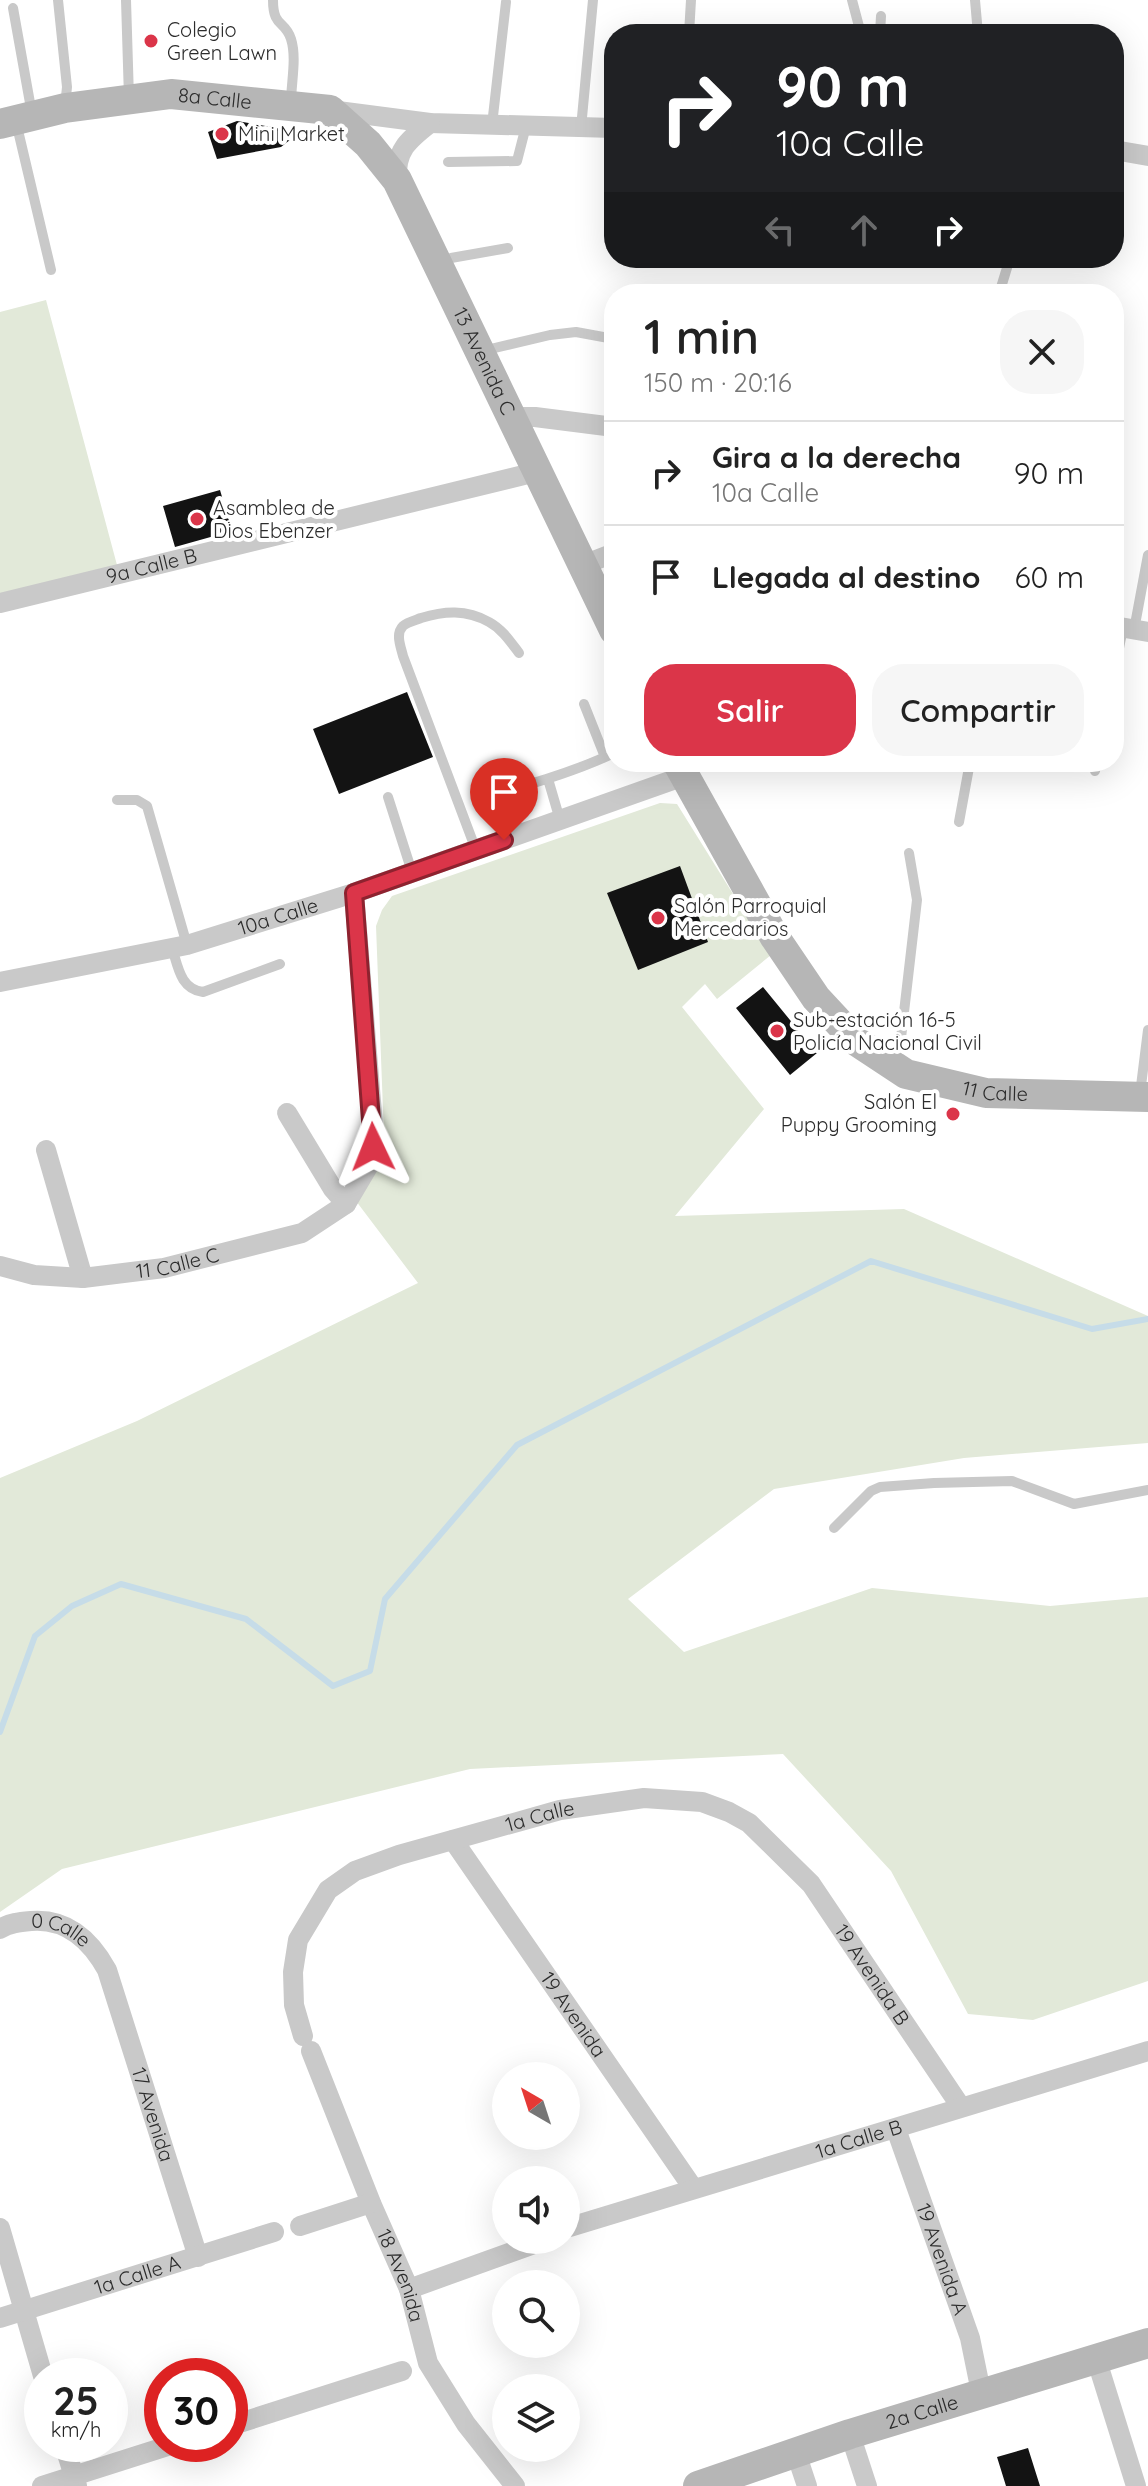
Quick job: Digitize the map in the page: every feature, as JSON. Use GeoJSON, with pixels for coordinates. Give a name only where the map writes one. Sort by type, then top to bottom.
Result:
{"type":"FeatureCollection","features":[{"type":"Feature","properties":{"kind":"street","name":"8a Calle"},"geometry":{"type":"LineString","coordinates":[[16,120],[65,108],[171,94],[291,105],[430,123],[604,128]]}},
{"type":"Feature","properties":{"kind":"street","name":"13 Avenida C"},"geometry":{"type":"LineString","coordinates":[[330,110],[368,144],[397,180],[604,609]]}},
{"type":"Feature","properties":{"kind":"street"},"geometry":{"type":"LineString","coordinates":[[397,180],[396,163],[409,140],[430,123]]}},
{"type":"Feature","properties":{"kind":"street"},"geometry":{"type":"LineString","coordinates":[[1124,152],[1148,156]]}},
{"type":"Feature","properties":{"kind":"street"},"geometry":{"type":"LineString","coordinates":[[511,417],[604,426]]}},
{"type":"Feature","properties":{"kind":"street","name":"9a Calle B"},"geometry":{"type":"LineString","coordinates":[[0,603],[536,472]]}},
{"type":"Feature","properties":{"kind":"street"},"geometry":{"type":"LineString","coordinates":[[583,565],[604,557]]}},
{"type":"Feature","properties":{"kind":"street","name":"10a Calle"},"geometry":{"type":"LineString","coordinates":[[0,982],[180,946],[354,893],[560,820],[674,772]]}},
{"type":"Feature","properties":{"kind":"street","name":"11 Calle"},"geometry":{"type":"LineString","coordinates":[[683,772],[774,936],[816,998],[856,1041],[906,1074],[986,1093],[1144,1097]]}},
{"type":"Feature","properties":{"kind":"street"},"geometry":{"type":"LineString","coordinates":[[287,1113],[333,1189],[346,1204],[372,1160],[374,1138],[354,893]]}},
{"type":"Feature","properties":{"kind":"street"},"geometry":{"type":"LineString","coordinates":[[46,1150],[83,1278]]}},
{"type":"Feature","properties":{"kind":"street","name":"11 Calle C"},"geometry":{"type":"LineString","coordinates":[[1,1269],[83,1278],[164,1268],[302,1233],[346,1204]]}},
{"type":"Feature","properties":{"kind":"street","name":"1a Calle"},"geometry":{"type":"LineString","coordinates":[[313,1913],[328,1890],[355,1871],[399,1855],[560,1810],[644,1798],[702,1802],[729,1812],[749,1823],[775,1848]]}},
{"type":"Feature","properties":{"kind":"street","name":"19 Avenida"},"geometry":{"type":"LineString","coordinates":[[453,1840],[693,2188]]}},
{"type":"Feature","properties":{"kind":"street","name":"19 Avenida B"},"geometry":{"type":"LineString","coordinates":[[775,1848],[811,1884],[961,2107]]}},
{"type":"Feature","properties":{"kind":"street","name":"18 Avenida"},"geometry":{"type":"LineString","coordinates":[[313,1913],[298,1940],[293,1972],[294,2005],[307,2044],[409,2289],[428,2363],[466,2424],[515,2486]]}},
{"type":"Feature","properties":{"kind":"street","name":"0 Calle"},"geometry":{"type":"LineString","coordinates":[[0,1929],[21,1922],[43,1920],[61,1924],[79,1934],[96,1950],[107,1970]]}},
{"type":"Feature","properties":{"kind":"street","name":"17 Avenida"},"geometry":{"type":"LineString","coordinates":[[107,1970],[198,2257]]}},
{"type":"Feature","properties":{"kind":"street","name":"1a Calle B"},"geometry":{"type":"LineString","coordinates":[[580,2224],[1148,2051]]}},
{"type":"Feature","properties":{"kind":"street","name":"19 Avenida A"},"geometry":{"type":"LineString","coordinates":[[896,2129],[970,2338],[981,2392]]}},
{"type":"Feature","properties":{"kind":"street"},"geometry":{"type":"LineString","coordinates":[[300,2226],[371,2203]]}},
{"type":"Feature","properties":{"kind":"street"},"geometry":{"type":"LineString","coordinates":[[0,2228],[37,2358]]}},
{"type":"Feature","properties":{"kind":"street","name":"1a Calle A"},"geometry":{"type":"LineString","coordinates":[[0,2318],[274,2232]]}},
{"type":"Feature","properties":{"kind":"street"},"geometry":{"type":"LineString","coordinates":[[409,2289],[506,2254]]}},
{"type":"Feature","properties":{"kind":"street","name":"2a Calle"},"geometry":{"type":"LineString","coordinates":[[713,2484],[850,2434],[1148,2343]]}},
{"type":"Feature","properties":{"kind":"street"},"geometry":{"type":"LineString","coordinates":[[1096,2358],[1136,2486]]}},
{"type":"Feature","properties":{"kind":"street"},"geometry":{"type":"LineString","coordinates":[[248,2420],[402,2371]]}},
{"type":"Feature","properties":{"kind":"street"},"geometry":{"type":"LineString","coordinates":[[850,2434],[867,2486]]}},
{"type":"Feature","properties":{"kind":"street"},"geometry":{"type":"LineString","coordinates":[[796,2453],[807,2486]]}},
{"type":"Feature","properties":{"kind":"street"},"geometry":{"type":"LineString","coordinates":[[42,2486],[76,2481],[144,2455]]}},
{"type":"Feature","properties":{"kind":"lane"},"geometry":{"type":"LineString","coordinates":[[58,0],[67,87],[65,108]]}},
{"type":"Feature","properties":{"kind":"lane"},"geometry":{"type":"LineString","coordinates":[[126,0],[129,100]]}},
{"type":"Feature","properties":{"kind":"lane"},"geometry":{"type":"LineString","coordinates":[[273,0],[275,20],[291,39],[291,105]]}},
{"type":"Feature","properties":{"kind":"lane"},"geometry":{"type":"LineString","coordinates":[[581,128],[593,0]]}},
{"type":"Feature","properties":{"kind":"lane"},"geometry":{"type":"LineString","coordinates":[[690,24],[691,0]]}},
{"type":"Feature","properties":{"kind":"lane"},"geometry":{"type":"LineString","coordinates":[[852,0],[858,24]]}},
{"type":"Feature","properties":{"kind":"lane"},"geometry":{"type":"LineString","coordinates":[[975,0],[977,24]]}},
{"type":"Feature","properties":{"kind":"lane"},"geometry":{"type":"LineString","coordinates":[[492,125],[506,2]]}},
{"type":"Feature","properties":{"kind":"lane"},"geometry":{"type":"LineString","coordinates":[[13,8],[16,120],[51,270]]}},
{"type":"Feature","properties":{"kind":"lane"},"geometry":{"type":"LineString","coordinates":[[881,16],[881,24]]}},
{"type":"Feature","properties":{"kind":"lane"},"geometry":{"type":"LineString","coordinates":[[448,162],[517,161],[526,126]]}},
{"type":"Feature","properties":{"kind":"lane"},"geometry":{"type":"LineString","coordinates":[[437,264],[451,258],[508,248]]}},
{"type":"Feature","properties":{"kind":"lane"},"geometry":{"type":"LineString","coordinates":[[480,352],[550,335],[576,332],[604,337]]}},
{"type":"Feature","properties":{"kind":"lane"},"geometry":{"type":"LineString","coordinates":[[1130,629],[1148,555]]}},
{"type":"Feature","properties":{"kind":"lane"},"geometry":{"type":"LineString","coordinates":[[476,850],[398,636],[403,625],[413,620],[455,611],[484,619],[499,628],[519,653]]}},
{"type":"Feature","properties":{"kind":"lane"},"geometry":{"type":"LineString","coordinates":[[584,704],[604,743]]}},
{"type":"Feature","properties":{"kind":"lane"},"geometry":{"type":"LineString","coordinates":[[491,795],[548,779],[604,757]]}},
{"type":"Feature","properties":{"kind":"lane"},"geometry":{"type":"LineString","coordinates":[[959,822],[968,772]]}},
{"type":"Feature","properties":{"kind":"lane"},"geometry":{"type":"LineString","coordinates":[[548,779],[560,820]]}},
{"type":"Feature","properties":{"kind":"lane"},"geometry":{"type":"LineString","coordinates":[[388,797],[412,872]]}},
{"type":"Feature","properties":{"kind":"lane"},"geometry":{"type":"LineString","coordinates":[[117,800],[137,800],[147,806],[180,946],[184,983],[193,990],[203,992],[280,964]]}},
{"type":"Feature","properties":{"kind":"lane"},"geometry":{"type":"LineString","coordinates":[[891,1064],[901,1038],[917,900],[909,853]]}},
{"type":"Feature","properties":{"kind":"lane"},"geometry":{"type":"LineString","coordinates":[[1144,1097],[1148,1030]]}},
{"type":"Feature","properties":{"kind":"lane"},"geometry":{"type":"LineString","coordinates":[[834,1528],[871,1491],[880,1487],[1012,1481],[1074,1504],[1148,1490]]}},
{"type":"Feature","properties":{"kind":"green space"},"geometry":{"type":"Polygon","coordinates":[[[46,300],[117,565],[0,597],[0,312],[46,300]]]}},
{"type":"Feature","properties":{"kind":"green space"},"geometry":{"type":"Polygon","coordinates":[[[660,803],[677,804],[771,955],[717,999],[705,984],[682,1007],[764,1109],[675,1216],[904,1209],[1148,1316],[1148,1443],[964,1458],[774,1489],[628,1599],[684,1652],[872,1588],[1050,1606],[1148,1597],[1148,1981],[1033,2020],[968,2014],[891,1871],[783,1754],[470,1769],[62,1869],[0,1912],[0,1478],[137,1421],[418,1283],[356,1201],[379,1159],[384,1136],[376,926],[382,910],[392,896],[660,803]]]}},
{"type":"Feature","properties":{"kind":"building"},"geometry":{"type":"Polygon","coordinates":[[[237,121],[300,132],[281,147],[217,159],[208,132],[237,121]]]}},
{"type":"Feature","properties":{"kind":"building","name":"Asamblea de Dios Ebenzer"},"geometry":{"type":"Polygon","coordinates":[[[220,490],[232,531],[175,547],[163,506],[220,490]]]}},
{"type":"Feature","properties":{"kind":"building"},"geometry":{"type":"Polygon","coordinates":[[[407,692],[433,757],[339,794],[313,729],[407,692]]]}},
{"type":"Feature","properties":{"kind":"building","name":"Salón Parroquial Mercedarios"},"geometry":{"type":"Polygon","coordinates":[[[680,866],[708,942],[638,970],[607,893],[680,866]]]}},
{"type":"Feature","properties":{"kind":"building","name":"Sub-estación 16-5 Policía Nacional Civil"},"geometry":{"type":"Polygon","coordinates":[[[763,987],[817,1053],[790,1075],[736,1008],[763,987]]]}},
{"type":"Feature","properties":{"kind":"building"},"geometry":{"type":"Polygon","coordinates":[[[1028,2448],[1040,2486],[1006,2486],[997,2457],[1028,2448]]]}},
{"type":"Feature","properties":{"kind":"waterway"},"geometry":{"type":"LineString","coordinates":[[0,1732],[35,1636],[72,1606],[121,1584],[246,1619],[333,1686],[370,1671],[385,1599],[517,1445],[871,1261],[1092,1329],[1148,1319]]}},
{"type":"Feature","properties":{"kind":"place","name":"Colegio Green Lawn"},"geometry":{"type":"Point","coordinates":[151,41]}},
{"type":"Feature","properties":{"kind":"place","name":"Mini Market"},"geometry":{"type":"Point","coordinates":[222,134]}},
{"type":"Feature","properties":{"kind":"place","name":"Asamblea de Dios Ebenzer"},"geometry":{"type":"Point","coordinates":[197,519]}},
{"type":"Feature","properties":{"kind":"place","name":"Salón Parroquial Mercedarios"},"geometry":{"type":"Point","coordinates":[658,918]}},
{"type":"Feature","properties":{"kind":"place","name":"Sub-estación 16-5 Policía Nacional Civil"},"geometry":{"type":"Point","coordinates":[777,1031]}},
{"type":"Feature","properties":{"kind":"place","name":"Salón El Puppy Grooming"},"geometry":{"type":"Point","coordinates":[953,1114]}},
{"type":"Feature","properties":{"kind":"route"},"geometry":{"type":"LineString","coordinates":[[373,1147],[354,893],[504,840]]}}]}
